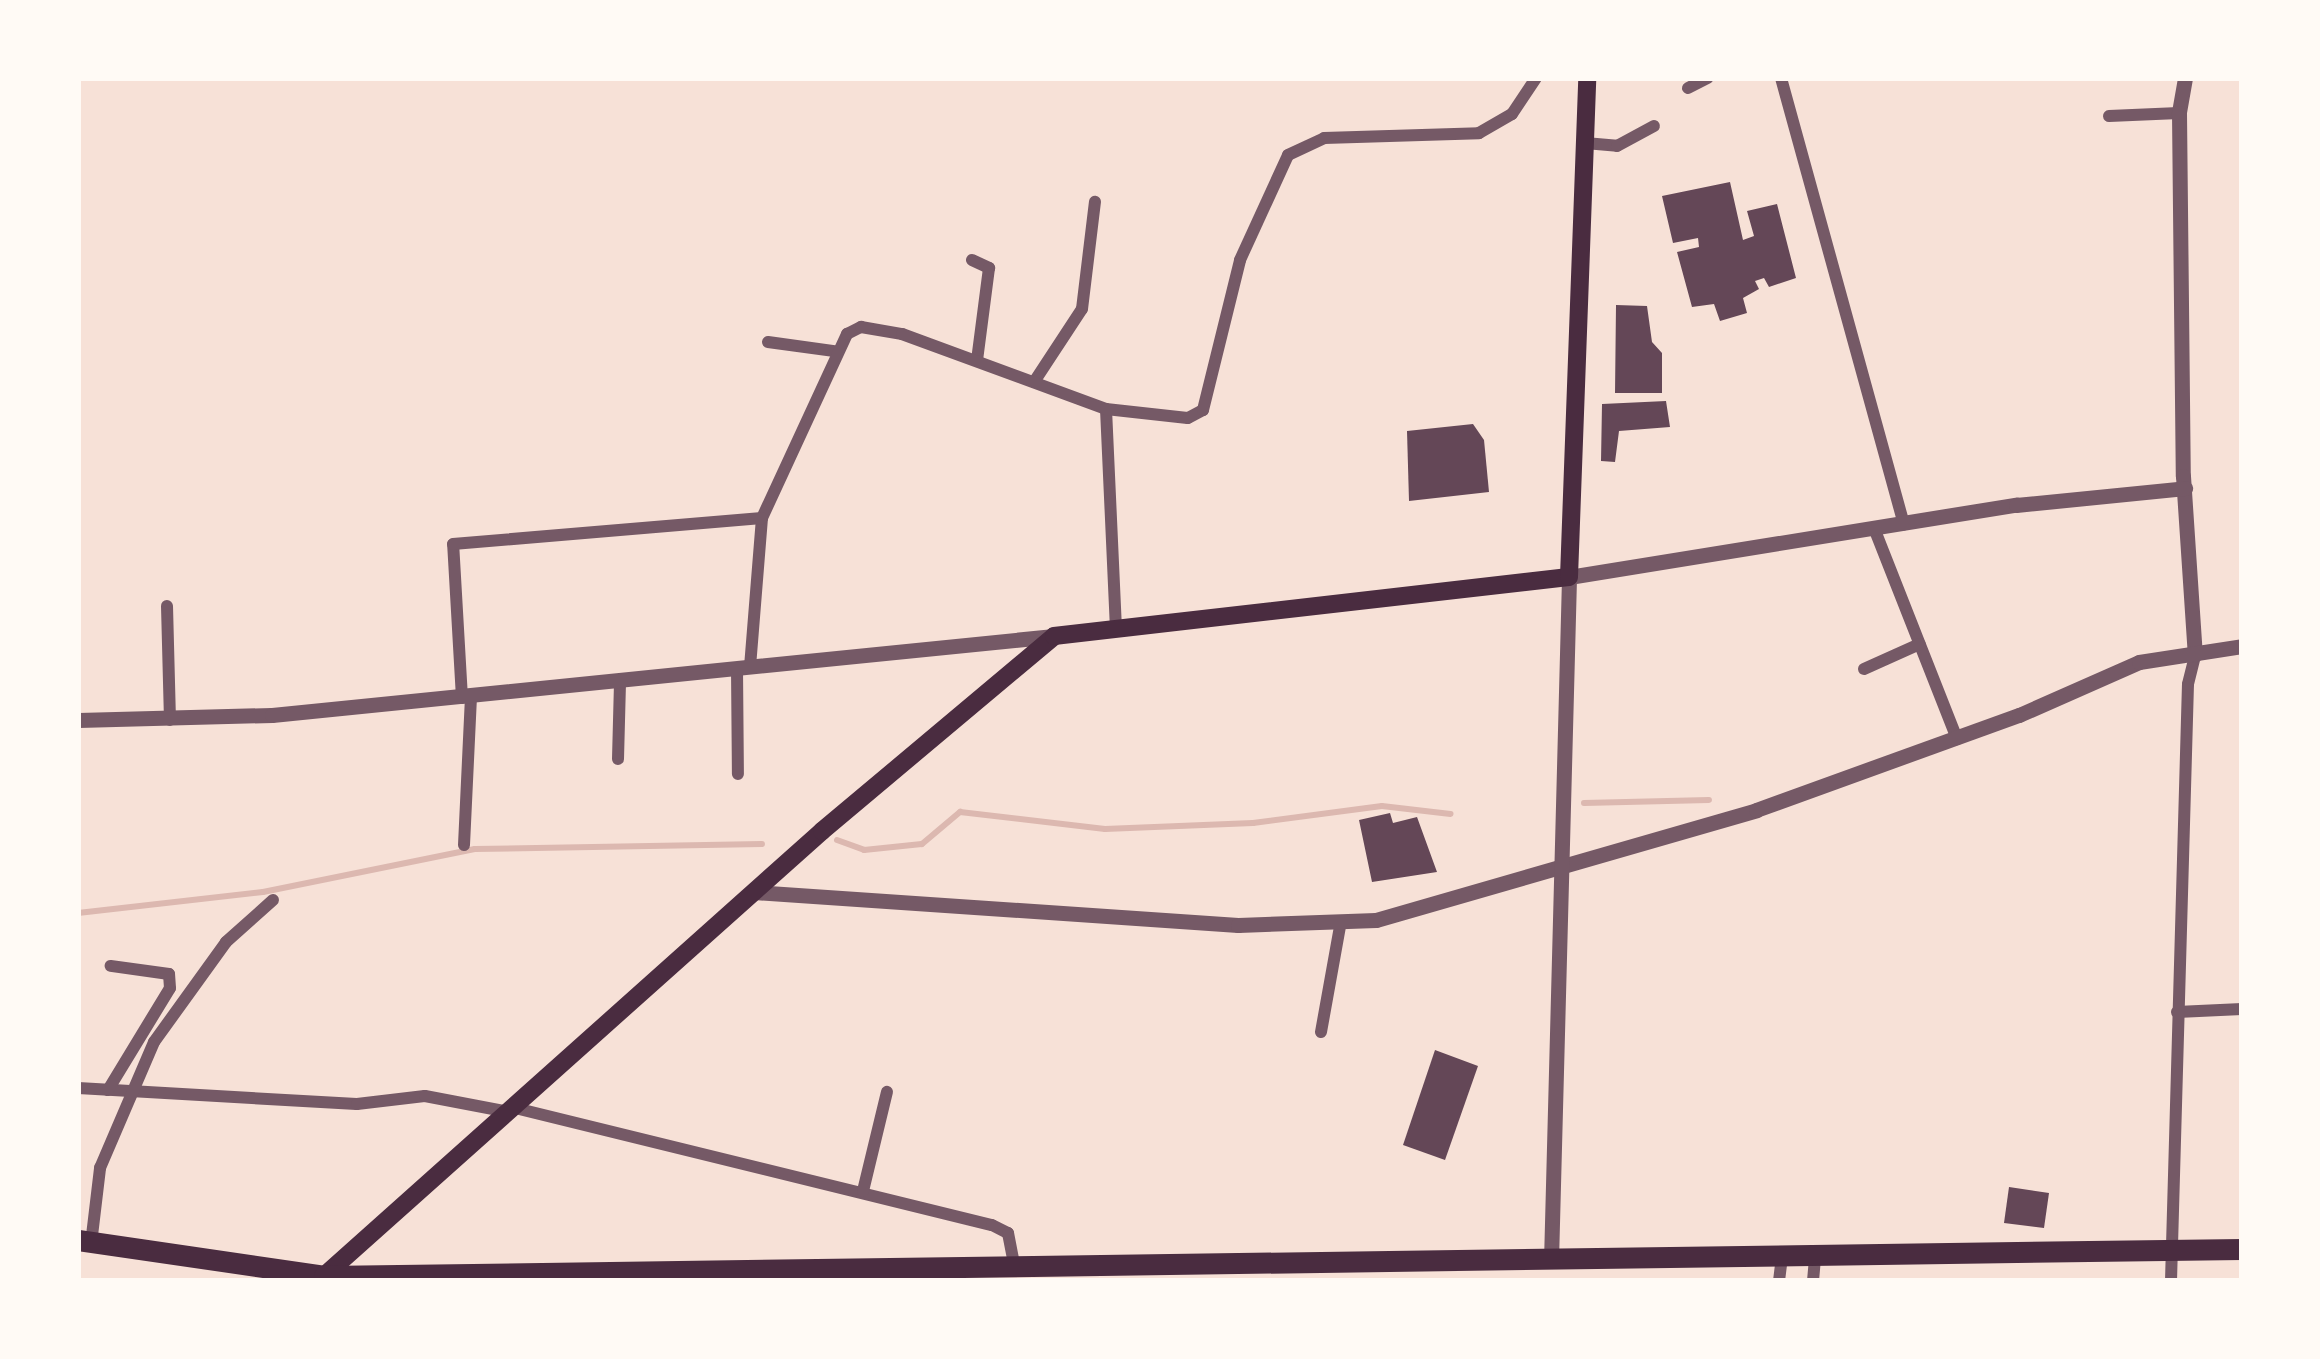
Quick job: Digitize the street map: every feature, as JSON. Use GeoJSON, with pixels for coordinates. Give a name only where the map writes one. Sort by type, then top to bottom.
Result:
{"type":"FeatureCollection","features":[{"type":"Feature","properties":{"kind":"highway"},"geometry":{"type":"LineString","coordinates":[[84,1242],[321,1278],[1014,1265],[1551,1271],[1782,1257],[2242,1250]]}},
{"type":"Feature","properties":{"kind":"main road"},"geometry":{"type":"LineString","coordinates":[[321,1278],[754,892],[1054,636],[1569,577],[1587,78]]}},
{"type":"Feature","properties":{"kind":"street"},"geometry":{"type":"LineString","coordinates":[[738,774],[744,668],[762,518],[834,351],[861,327],[977,359],[1106,409],[1168,420],[1203,410],[1240,260],[1288,155],[1324,138],[1479,133],[1512,115],[1537,78]]}},
{"type":"Feature","properties":{"kind":"street"},"geometry":{"type":"LineString","coordinates":[[1688,88],[1708,78]]}},
{"type":"Feature","properties":{"kind":"street"},"geometry":{"type":"LineString","coordinates":[[1781,78],[1904,524]]}},
{"type":"Feature","properties":{"kind":"street"},"geometry":{"type":"LineString","coordinates":[[2171,1281],[2177,1012],[2195,655],[2185,488],[2179,113],[2185,78]]}},
{"type":"Feature","properties":{"kind":"street"},"geometry":{"type":"LineString","coordinates":[[2109,116],[2179,113]]}},
{"type":"Feature","properties":{"kind":"street"},"geometry":{"type":"LineString","coordinates":[[1585,143],[1616,146],[1654,125]]}},
{"type":"Feature","properties":{"kind":"street"},"geometry":{"type":"LineString","coordinates":[[1034,382],[1082,310],[1095,202]]}},
{"type":"Feature","properties":{"kind":"street"},"geometry":{"type":"LineString","coordinates":[[972,260],[989,268],[977,359]]}},
{"type":"Feature","properties":{"kind":"street"},"geometry":{"type":"LineString","coordinates":[[768,342],[834,351]]}},
{"type":"Feature","properties":{"kind":"street"},"geometry":{"type":"LineString","coordinates":[[1106,409],[1116,629]]}},
{"type":"Feature","properties":{"kind":"street"},"geometry":{"type":"LineString","coordinates":[[1551,1271],[1569,577],[1874,528],[2185,488]]}},
{"type":"Feature","properties":{"kind":"street"},"geometry":{"type":"LineString","coordinates":[[464,845],[466,697],[453,544],[762,518]]}},
{"type":"Feature","properties":{"kind":"street"},"geometry":{"type":"LineString","coordinates":[[1874,528],[1958,739]]}},
{"type":"Feature","properties":{"kind":"street"},"geometry":{"type":"LineString","coordinates":[[167,606],[170,720]]}},
{"type":"Feature","properties":{"kind":"street"},"geometry":{"type":"LineString","coordinates":[[78,720],[170,720],[466,697],[1054,636]]}},
{"type":"Feature","properties":{"kind":"street"},"geometry":{"type":"LineString","coordinates":[[1864,669],[1920,644]]}},
{"type":"Feature","properties":{"kind":"street"},"geometry":{"type":"LineString","coordinates":[[754,892],[1340,926],[1562,868],[1958,739],[2139,662],[2242,646]]}},
{"type":"Feature","properties":{"kind":"street"},"geometry":{"type":"LineString","coordinates":[[618,759],[620,681]]}},
{"type":"Feature","properties":{"kind":"street"},"geometry":{"type":"LineString","coordinates":[[84,1242],[100,1168],[130,1092],[188,991],[272,900]]}},
{"type":"Feature","properties":{"kind":"street"},"geometry":{"type":"LineString","coordinates":[[1321,1032],[1340,926]]}},
{"type":"Feature","properties":{"kind":"street"},"geometry":{"type":"LineString","coordinates":[[108,1090],[170,988],[170,974],[110,966]]}},
{"type":"Feature","properties":{"kind":"street"},"geometry":{"type":"LineString","coordinates":[[2177,1012],[2242,1010]]}},
{"type":"Feature","properties":{"kind":"street"},"geometry":{"type":"LineString","coordinates":[[78,1088],[357,1104],[425,1096],[507,1109],[992,1225],[1015,1245],[1014,1265]]}},
{"type":"Feature","properties":{"kind":"street"},"geometry":{"type":"LineString","coordinates":[[863,1191],[886,1091]]}},
{"type":"Feature","properties":{"kind":"street"},"geometry":{"type":"LineString","coordinates":[[1813,1281],[1815,1256]]}},
{"type":"Feature","properties":{"kind":"street"},"geometry":{"type":"LineString","coordinates":[[1779,1281],[1782,1257]]}},
{"type":"Feature","properties":{"kind":"building"},"geometry":{"type":"Polygon","coordinates":[[[1730,182],[1743,240],[1754,236],[1747,211],[1777,204],[1796,278],[1769,287],[1764,278],[1755,281],[1759,289],[1743,298],[1747,313],[1720,321],[1714,304],[1692,307],[1677,252],[1699,247],[1698,238],[1673,243],[1662,196],[1730,182]]]}},
{"type":"Feature","properties":{"kind":"building"},"geometry":{"type":"Polygon","coordinates":[[[1616,305],[1647,306],[1652,342],[1662,353],[1662,393],[1615,393],[1616,305]]]}},
{"type":"Feature","properties":{"kind":"building"},"geometry":{"type":"Polygon","coordinates":[[[1666,401],[1670,427],[1619,431],[1615,462],[1601,461],[1602,404],[1666,401]]]}},
{"type":"Feature","properties":{"kind":"building"},"geometry":{"type":"Polygon","coordinates":[[[1473,424],[1484,440],[1489,492],[1409,501],[1407,431],[1473,424]]]}},
{"type":"Feature","properties":{"kind":"building"},"geometry":{"type":"Polygon","coordinates":[[[1390,813],[1393,823],[1417,817],[1437,872],[1372,882],[1359,820],[1390,813]]]}},
{"type":"Feature","properties":{"kind":"building"},"geometry":{"type":"Polygon","coordinates":[[[1435,1050],[1478,1066],[1445,1160],[1403,1145],[1435,1050]]]}},
{"type":"Feature","properties":{"kind":"building"},"geometry":{"type":"Polygon","coordinates":[[[2009,1187],[2049,1193],[2044,1228],[2004,1223],[2009,1187]]]}},
{"type":"Feature","properties":{"kind":"waterway"},"geometry":{"type":"LineString","coordinates":[[1584,803],[1709,800]]}},
{"type":"Feature","properties":{"kind":"waterway"},"geometry":{"type":"LineString","coordinates":[[837,840],[864,850],[922,844],[960,812],[1105,829],[1253,823],[1382,806],[1451,814]]}},
{"type":"Feature","properties":{"kind":"waterway"},"geometry":{"type":"LineString","coordinates":[[78,913],[263,892],[475,849],[762,844]]}}]}
